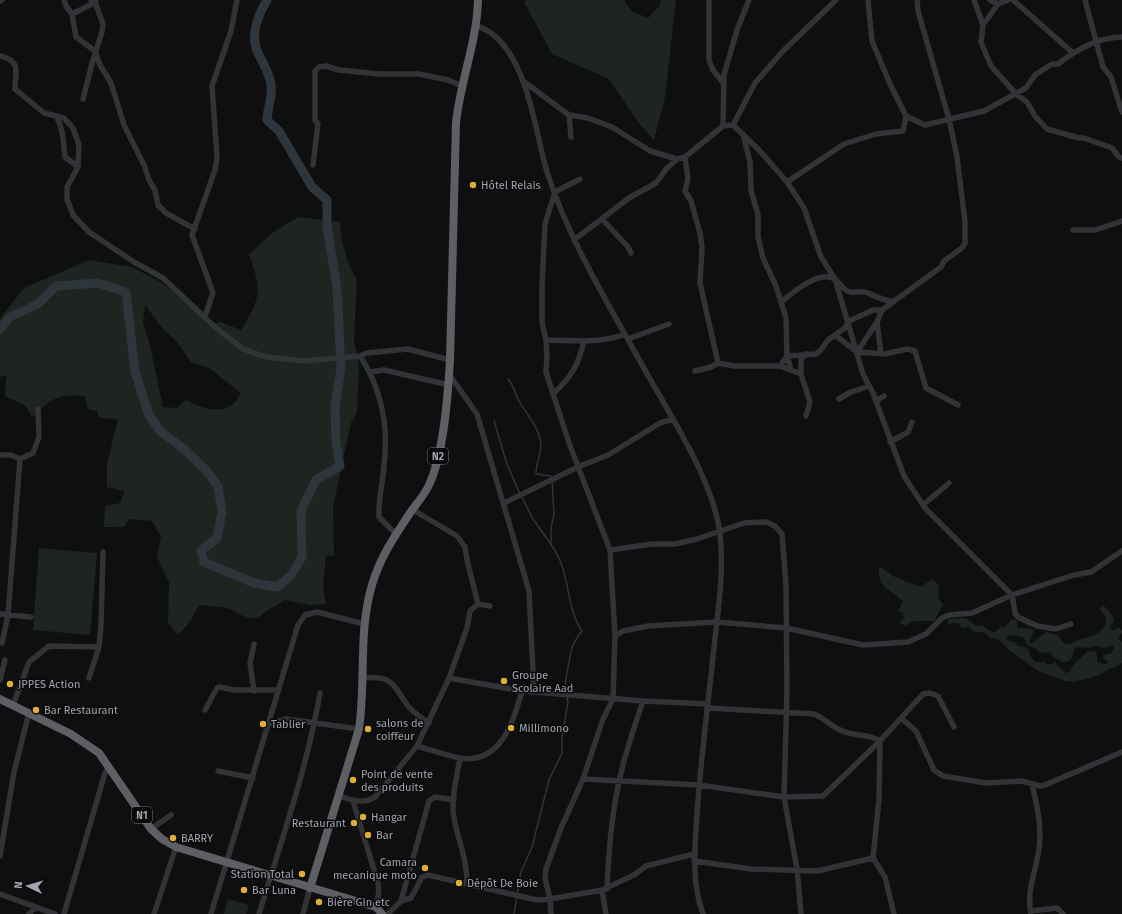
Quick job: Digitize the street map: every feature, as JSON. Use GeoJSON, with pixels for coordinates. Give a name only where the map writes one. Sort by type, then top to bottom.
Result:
{"type":"FeatureCollection","features":[{"type":"Feature","properties":{"kind":"highway","name":"N2"},"geometry":{"type":"LineString","coordinates":[[310,888],[340,796],[359,730],[362,705],[364,624],[372,585],[384,553],[429,486],[436,468],[449,385],[456,123],[462,86],[476,26],[478,1]]}},
{"type":"Feature","properties":{"kind":"highway","name":"N1"},"geometry":{"type":"LineString","coordinates":[[0,699],[72,734],[99,753],[151,829],[162,839],[176,847],[376,907]]}},
{"type":"Feature","properties":{"kind":"highway"},"geometry":{"type":"LineString","coordinates":[[376,907],[382,914]]}},
{"type":"Feature","properties":{"kind":"street"},"geometry":{"type":"LineString","coordinates":[[64,0],[66,6],[72,14],[76,37],[95,51],[115,91],[124,125],[155,190],[158,205],[166,213],[195,229]]}},
{"type":"Feature","properties":{"kind":"street"},"geometry":{"type":"LineString","coordinates":[[205,316],[213,292],[192,235],[215,170],[217,157],[212,86],[231,30],[236,0]]}},
{"type":"Feature","properties":{"kind":"street"},"geometry":{"type":"LineString","coordinates":[[709,0],[709,60],[713,70],[724,84]]}},
{"type":"Feature","properties":{"kind":"street"},"geometry":{"type":"LineString","coordinates":[[724,126],[724,75],[737,30],[749,0]]}},
{"type":"Feature","properties":{"kind":"street"},"geometry":{"type":"LineString","coordinates":[[733,125],[755,83],[783,51],[836,0]]}},
{"type":"Feature","properties":{"kind":"street"},"geometry":{"type":"LineString","coordinates":[[787,182],[844,144],[876,134],[903,131],[906,116],[890,84],[872,41],[868,0]]}},
{"type":"Feature","properties":{"kind":"street"},"geometry":{"type":"LineString","coordinates":[[780,366],[787,356],[820,352],[828,340],[845,328],[848,321],[873,310],[882,310],[895,302],[941,267],[944,261],[962,248],[965,243],[965,222],[957,157],[949,119],[918,11],[917,0]]}},
{"type":"Feature","properties":{"kind":"street"},"geometry":{"type":"LineString","coordinates":[[974,0],[983,25],[981,42],[991,66],[1016,94],[1027,102],[1035,116],[1047,129],[1084,138],[1112,148],[1119,157],[1122,158]]}},
{"type":"Feature","properties":{"kind":"street"},"geometry":{"type":"LineString","coordinates":[[990,0],[998,4]]}},
{"type":"Feature","properties":{"kind":"street"},"geometry":{"type":"LineString","coordinates":[[983,25],[998,4],[1008,0]]}},
{"type":"Feature","properties":{"kind":"street"},"geometry":{"type":"LineString","coordinates":[[1013,0],[1073,53]]}},
{"type":"Feature","properties":{"kind":"street"},"geometry":{"type":"LineString","coordinates":[[1085,0],[1103,67],[1111,77],[1122,112]]}},
{"type":"Feature","properties":{"kind":"street"},"geometry":{"type":"LineString","coordinates":[[72,14],[94,1],[103,24],[83,99]]}},
{"type":"Feature","properties":{"kind":"street"},"geometry":{"type":"LineString","coordinates":[[476,26],[491,32],[510,55],[523,81],[529,98],[547,174],[574,240],[673,419],[714,503],[720,532],[722,554],[717,622],[699,786],[694,854],[695,885],[703,914]]}},
{"type":"Feature","properties":{"kind":"street"},"geometry":{"type":"LineString","coordinates":[[906,116],[925,125],[984,111],[1026,88],[1035,75],[1052,64],[1058,64],[1073,53],[1097,42],[1113,37],[1122,38]]}},
{"type":"Feature","properties":{"kind":"street"},"geometry":{"type":"LineString","coordinates":[[0,56],[13,61],[16,66],[15,89],[19,93],[44,113],[64,118],[73,128],[79,145],[78,167],[76,173],[66,186],[67,199],[73,214],[89,232],[134,262],[163,278],[215,327],[243,349],[266,357],[304,361],[360,356],[367,353],[408,349],[450,360]]}},
{"type":"Feature","properties":{"kind":"street"},"geometry":{"type":"LineString","coordinates":[[313,165],[318,124],[315,120],[315,71],[319,67],[326,66],[378,74],[418,74],[448,80],[462,86]]}},
{"type":"Feature","properties":{"kind":"street"},"geometry":{"type":"LineString","coordinates":[[523,81],[569,115],[588,118],[612,127],[650,151],[677,159]]}},
{"type":"Feature","properties":{"kind":"street"},"geometry":{"type":"LineString","coordinates":[[1026,88],[1027,102]]}},
{"type":"Feature","properties":{"kind":"street"},"geometry":{"type":"LineString","coordinates":[[569,115],[572,136]]}},
{"type":"Feature","properties":{"kind":"street"},"geometry":{"type":"LineString","coordinates":[[56,116],[61,124],[65,157],[78,167]]}},
{"type":"Feature","properties":{"kind":"street"},"geometry":{"type":"LineString","coordinates":[[574,240],[629,198],[656,183],[666,169],[677,159],[685,157],[724,126],[733,125],[787,182],[804,208],[821,257],[835,279],[850,292],[862,292],[888,302],[895,302]]}},
{"type":"Feature","properties":{"kind":"street"},"geometry":{"type":"LineString","coordinates":[[743,134],[750,162],[751,190],[758,215],[758,237],[763,258],[786,318],[787,356],[790,370]]}},
{"type":"Feature","properties":{"kind":"street"},"geometry":{"type":"LineString","coordinates":[[685,157],[688,179],[685,190],[691,201],[700,233],[702,247],[700,283],[718,363]]}},
{"type":"Feature","properties":{"kind":"street"},"geometry":{"type":"LineString","coordinates":[[550,914],[550,899],[545,878],[546,869],[561,828],[583,779],[603,719],[613,699],[615,636],[610,550],[578,467],[546,372],[546,340],[542,322],[542,286],[546,224],[554,192],[580,179]]}},
{"type":"Feature","properties":{"kind":"street"},"geometry":{"type":"LineString","coordinates":[[602,219],[628,247],[631,253]]}},
{"type":"Feature","properties":{"kind":"street"},"geometry":{"type":"LineString","coordinates":[[1073,230],[1095,230],[1122,221]]}},
{"type":"Feature","properties":{"kind":"street"},"geometry":{"type":"LineString","coordinates":[[781,302],[797,288],[813,281],[823,277],[835,279]]}},
{"type":"Feature","properties":{"kind":"street"},"geometry":{"type":"LineString","coordinates":[[835,279],[863,374],[876,401],[890,442],[904,476],[923,505],[1012,594],[1015,613],[1018,617],[1037,626],[1056,630],[1071,624]]}},
{"type":"Feature","properties":{"kind":"street"},"geometry":{"type":"LineString","coordinates":[[857,352],[877,322],[882,310]]}},
{"type":"Feature","properties":{"kind":"street"},"geometry":{"type":"LineString","coordinates":[[877,322],[881,354]]}},
{"type":"Feature","properties":{"kind":"street"},"geometry":{"type":"LineString","coordinates":[[546,340],[584,341],[626,336],[669,324]]}},
{"type":"Feature","properties":{"kind":"street"},"geometry":{"type":"LineString","coordinates":[[835,335],[857,352],[881,354],[907,349],[915,351],[926,388],[958,405]]}},
{"type":"Feature","properties":{"kind":"street"},"geometry":{"type":"LineString","coordinates":[[553,394],[564,384],[579,362],[584,341]]}},
{"type":"Feature","properties":{"kind":"street"},"geometry":{"type":"LineString","coordinates":[[806,354],[801,360],[801,374],[810,402],[806,416]]}},
{"type":"Feature","properties":{"kind":"street"},"geometry":{"type":"LineString","coordinates":[[360,356],[370,372],[384,414],[387,437],[379,517],[396,534]]}},
{"type":"Feature","properties":{"kind":"street"},"geometry":{"type":"LineString","coordinates":[[695,371],[711,367],[718,363],[734,366],[780,366],[801,374]]}},
{"type":"Feature","properties":{"kind":"street"},"geometry":{"type":"LineString","coordinates":[[370,372],[384,370],[449,385]]}},
{"type":"Feature","properties":{"kind":"street"},"geometry":{"type":"LineString","coordinates":[[449,373],[477,414],[529,591],[537,692]]}},
{"type":"Feature","properties":{"kind":"street"},"geometry":{"type":"LineString","coordinates":[[839,399],[851,392],[869,386]]}},
{"type":"Feature","properties":{"kind":"street"},"geometry":{"type":"LineString","coordinates":[[876,401],[884,396]]}},
{"type":"Feature","properties":{"kind":"street"},"geometry":{"type":"LineString","coordinates":[[0,455],[20,459],[33,452],[39,437],[38,409]]}},
{"type":"Feature","properties":{"kind":"street"},"geometry":{"type":"LineString","coordinates":[[504,503],[578,467],[608,455],[660,423],[673,419]]}},
{"type":"Feature","properties":{"kind":"street"},"geometry":{"type":"LineString","coordinates":[[890,442],[908,432],[912,422]]}},
{"type":"Feature","properties":{"kind":"street"},"geometry":{"type":"LineString","coordinates":[[2,643],[8,615],[20,459]]}},
{"type":"Feature","properties":{"kind":"street"},"geometry":{"type":"LineString","coordinates":[[923,505],[949,483]]}},
{"type":"Feature","properties":{"kind":"street"},"geometry":{"type":"LineString","coordinates":[[413,510],[457,536],[466,547],[467,560],[478,604]]}},
{"type":"Feature","properties":{"kind":"street"},"geometry":{"type":"LineString","coordinates":[[610,550],[652,544],[675,544],[744,524],[766,522],[775,526],[782,534],[786,585],[784,797],[797,869],[801,914]]}},
{"type":"Feature","properties":{"kind":"street"},"geometry":{"type":"LineString","coordinates":[[615,636],[623,631],[648,626],[717,622],[786,628],[863,645],[908,642],[926,634],[942,618],[949,615],[972,613],[1012,594],[1074,575],[1091,572],[1122,551]]}},
{"type":"Feature","properties":{"kind":"street"},"geometry":{"type":"LineString","coordinates":[[89,678],[99,647],[103,552]]}},
{"type":"Feature","properties":{"kind":"street"},"geometry":{"type":"LineString","coordinates":[[478,604],[490,606]]}},
{"type":"Feature","properties":{"kind":"street"},"geometry":{"type":"LineString","coordinates":[[340,796],[353,801],[372,799],[417,746],[449,678],[467,628],[470,611],[478,604]]}},
{"type":"Feature","properties":{"kind":"street"},"geometry":{"type":"LineString","coordinates":[[212,914],[298,625],[305,615],[317,612],[364,624]]}},
{"type":"Feature","properties":{"kind":"street"},"geometry":{"type":"LineString","coordinates":[[0,614],[31,617]]}},
{"type":"Feature","properties":{"kind":"street"},"geometry":{"type":"LineString","coordinates":[[254,644],[250,663],[254,691]]}},
{"type":"Feature","properties":{"kind":"street"},"geometry":{"type":"LineString","coordinates":[[13,705],[29,662],[48,646],[99,647]]}},
{"type":"Feature","properties":{"kind":"street"},"geometry":{"type":"LineString","coordinates":[[0,680],[5,660]]}},
{"type":"Feature","properties":{"kind":"street"},"geometry":{"type":"LineString","coordinates":[[363,678],[380,678],[386,680],[397,688],[408,706],[417,715],[429,723]]}},
{"type":"Feature","properties":{"kind":"street"},"geometry":{"type":"LineString","coordinates":[[449,678],[522,691],[814,714],[822,717],[841,731],[873,736],[880,740]]}},
{"type":"Feature","properties":{"kind":"street"},"geometry":{"type":"LineString","coordinates":[[205,710],[216,688],[254,691],[279,690]]}},
{"type":"Feature","properties":{"kind":"street"},"geometry":{"type":"LineString","coordinates":[[417,746],[460,758],[482,756],[498,745],[511,728],[522,691]]}},
{"type":"Feature","properties":{"kind":"street"},"geometry":{"type":"LineString","coordinates":[[259,914],[298,787],[315,722],[320,693]]}},
{"type":"Feature","properties":{"kind":"street"},"geometry":{"type":"LineString","coordinates":[[583,779],[699,786],[784,797],[823,796],[827,794],[880,740],[923,694],[930,693],[938,696],[954,727]]}},
{"type":"Feature","properties":{"kind":"street"},"geometry":{"type":"LineString","coordinates":[[606,914],[605,889],[609,847],[619,780],[643,701]]}},
{"type":"Feature","properties":{"kind":"street"},"geometry":{"type":"LineString","coordinates":[[0,856],[14,772],[29,713]]}},
{"type":"Feature","properties":{"kind":"street"},"geometry":{"type":"LineString","coordinates":[[901,718],[916,731],[934,770],[943,776],[976,780],[986,783],[1022,781],[1032,784],[1045,785],[1122,752]]}},
{"type":"Feature","properties":{"kind":"street"},"geometry":{"type":"LineString","coordinates":[[268,724],[286,719],[315,722],[359,730]]}},
{"type":"Feature","properties":{"kind":"street"},"geometry":{"type":"LineString","coordinates":[[880,740],[879,799],[873,858],[885,877],[894,914]]}},
{"type":"Feature","properties":{"kind":"street"},"geometry":{"type":"LineString","coordinates":[[460,758],[454,800],[455,823],[467,867],[467,884]]}},
{"type":"Feature","properties":{"kind":"street"},"geometry":{"type":"LineString","coordinates":[[64,914],[105,773],[109,766]]}},
{"type":"Feature","properties":{"kind":"street"},"geometry":{"type":"LineString","coordinates":[[218,771],[253,778]]}},
{"type":"Feature","properties":{"kind":"street"},"geometry":{"type":"LineString","coordinates":[[1032,784],[1037,805],[1040,834],[1039,851],[1032,878],[1031,912],[1057,908],[1063,914]]}},
{"type":"Feature","properties":{"kind":"street"},"geometry":{"type":"LineString","coordinates":[[401,901],[429,801],[435,797],[454,800]]}},
{"type":"Feature","properties":{"kind":"street"},"geometry":{"type":"LineString","coordinates":[[353,801],[380,891],[376,907]]}},
{"type":"Feature","properties":{"kind":"street"},"geometry":{"type":"LineString","coordinates":[[151,829],[171,815]]}},
{"type":"Feature","properties":{"kind":"street"},"geometry":{"type":"LineString","coordinates":[[154,914],[176,847]]}},
{"type":"Feature","properties":{"kind":"street"},"geometry":{"type":"LineString","coordinates":[[388,914],[401,901],[411,898],[422,877],[428,875],[538,900],[605,889],[634,875],[646,866],[694,854]]}},
{"type":"Feature","properties":{"kind":"street"},"geometry":{"type":"LineString","coordinates":[[694,861],[751,869],[797,869],[817,871],[873,858]]}},
{"type":"Feature","properties":{"kind":"street"},"geometry":{"type":"LineString","coordinates":[[303,914],[310,888]]}},
{"type":"Feature","properties":{"kind":"street"},"geometry":{"type":"LineString","coordinates":[[0,894],[55,914]]}},
{"type":"Feature","properties":{"kind":"street"},"geometry":{"type":"LineString","coordinates":[[29,914],[36,907]]}},
{"type":"Feature","properties":{"kind":"shaded area"},"geometry":{"type":"Polygon","coordinates":[[[527,0],[624,0],[631,11],[648,18],[660,5],[661,0],[676,0],[665,97],[654,140],[638,122],[609,79],[552,54],[524,2],[527,0]]]}},
{"type":"Feature","properties":{"kind":"shaded area"},"geometry":{"type":"Polygon","coordinates":[[[298,217],[340,222],[342,241],[348,263],[357,280],[354,339],[359,367],[357,412],[351,423],[333,507],[334,556],[326,555],[323,586],[326,604],[310,605],[285,600],[267,610],[258,618],[243,616],[227,608],[199,605],[189,623],[178,635],[168,623],[169,582],[157,557],[161,537],[152,521],[130,519],[123,527],[104,527],[105,506],[120,503],[125,491],[107,487],[107,464],[118,419],[99,418],[97,411],[88,409],[85,396],[67,396],[50,401],[32,417],[26,406],[5,396],[6,376],[0,377],[0,319],[24,288],[89,260],[132,267],[162,283],[200,313],[211,325],[220,322],[241,330],[253,310],[257,294],[256,277],[249,254],[272,233],[298,217]],[[145,305],[143,322],[150,345],[163,407],[177,408],[186,400],[203,407],[217,410],[229,407],[237,400],[241,393],[209,368],[191,362],[177,342],[162,328],[145,305]]]}},
{"type":"Feature","properties":{"kind":"shaded area"},"geometry":{"type":"Polygon","coordinates":[[[39,548],[97,553],[90,635],[33,630],[39,548]]]}},
{"type":"Feature","properties":{"kind":"shaded area"},"geometry":{"type":"Polygon","coordinates":[[[879,566],[893,576],[920,587],[933,579],[939,587],[938,597],[943,605],[934,621],[913,621],[905,626],[900,623],[904,617],[902,612],[898,611],[903,602],[886,588],[880,580],[879,566]]]}},
{"type":"Feature","properties":{"kind":"shaded area"},"geometry":{"type":"Polygon","coordinates":[[[1102,605],[1112,615],[1114,622],[1110,627],[1111,630],[1115,630],[1117,627],[1122,630],[1122,633],[1118,638],[1122,642],[1122,663],[1094,677],[1073,682],[1065,681],[1040,672],[1010,651],[998,639],[990,638],[984,632],[974,632],[968,627],[963,628],[957,623],[947,623],[948,619],[966,618],[975,625],[983,626],[992,632],[995,632],[1001,627],[1005,627],[1011,620],[1014,619],[1017,621],[1017,628],[1032,629],[1034,632],[1029,641],[1031,644],[1046,632],[1059,636],[1062,642],[1069,644],[1093,636],[1104,628],[1106,618],[1100,609],[1102,605]],[[1009,635],[1005,639],[1016,643],[1018,646],[1028,648],[1030,656],[1035,662],[1045,662],[1048,665],[1055,662],[1065,673],[1069,672],[1075,663],[1088,651],[1096,652],[1098,663],[1106,664],[1109,662],[1103,658],[1103,655],[1110,654],[1114,649],[1114,645],[1103,648],[1096,646],[1089,648],[1077,647],[1074,649],[1072,658],[1064,663],[1052,656],[1051,652],[1040,653],[1035,648],[1030,647],[1023,637],[1009,635]]]}},
{"type":"Feature","properties":{"kind":"shaded area"},"geometry":{"type":"Polygon","coordinates":[[[228,899],[249,905],[246,914],[224,914],[228,899]]]}},
{"type":"Feature","properties":{"kind":"waterway"},"geometry":{"type":"LineString","coordinates":[[0,329],[10,317],[38,304],[56,286],[98,283],[126,292],[135,371],[148,413],[160,431],[184,449],[205,469],[218,486],[222,512],[217,538],[201,551],[204,562],[254,583],[278,587],[291,575],[302,557],[301,511],[316,480],[340,466],[336,443],[335,405],[341,368],[337,288],[327,227],[327,200],[312,187],[279,131],[267,120],[271,84],[258,53],[255,40],[258,19],[267,0]]}},
{"type":"Feature","properties":{"kind":"waterway"},"geometry":{"type":"LineString","coordinates":[[508,379],[519,401],[539,434],[541,447],[536,474],[551,476],[551,478]]}},
{"type":"Feature","properties":{"kind":"waterway"},"geometry":{"type":"LineString","coordinates":[[494,421],[507,464],[520,494]]}},
{"type":"Feature","properties":{"kind":"waterway"},"geometry":{"type":"LineString","coordinates":[[551,543],[551,528],[554,514],[552,481]]}},
{"type":"Feature","properties":{"kind":"waterway"},"geometry":{"type":"LineString","coordinates":[[522,497],[533,519],[559,558],[563,567],[571,605],[577,623],[582,631],[571,652],[565,686],[566,693]]}},
{"type":"Feature","properties":{"kind":"waterway"},"geometry":{"type":"LineString","coordinates":[[514,914],[521,872],[532,847],[549,780],[562,753],[562,738],[568,702],[567,697]]}},
{"type":"Feature","properties":{"kind":"place","name":"Hôtel Relais"},"geometry":{"type":"Point","coordinates":[473,185]}},
{"type":"Feature","properties":{"kind":"place","name":"Groupe Scolaire Aad"},"geometry":{"type":"Point","coordinates":[504,681]}},
{"type":"Feature","properties":{"kind":"place","name":"JPPES Action"},"geometry":{"type":"Point","coordinates":[10,684]}},
{"type":"Feature","properties":{"kind":"place","name":"Bar Restaurant"},"geometry":{"type":"Point","coordinates":[36,710]}},
{"type":"Feature","properties":{"kind":"place","name":"Tablier"},"geometry":{"type":"Point","coordinates":[263,724]}},
{"type":"Feature","properties":{"kind":"place","name":"Millimono"},"geometry":{"type":"Point","coordinates":[511,728]}},
{"type":"Feature","properties":{"kind":"place","name":"salons de coiffeur"},"geometry":{"type":"Point","coordinates":[368,729]}},
{"type":"Feature","properties":{"kind":"place","name":"Point de vente des produits"},"geometry":{"type":"Point","coordinates":[353,780]}},
{"type":"Feature","properties":{"kind":"place","name":"Hangar"},"geometry":{"type":"Point","coordinates":[363,817]}},
{"type":"Feature","properties":{"kind":"place","name":"Restaurant"},"geometry":{"type":"Point","coordinates":[354,823]}},
{"type":"Feature","properties":{"kind":"place","name":"Bar"},"geometry":{"type":"Point","coordinates":[368,835]}},
{"type":"Feature","properties":{"kind":"place","name":"BARRY"},"geometry":{"type":"Point","coordinates":[173,838]}},
{"type":"Feature","properties":{"kind":"place","name":"Camara mecanique moto"},"geometry":{"type":"Point","coordinates":[425,868]}},
{"type":"Feature","properties":{"kind":"place","name":"Station Total"},"geometry":{"type":"Point","coordinates":[302,874]}},
{"type":"Feature","properties":{"kind":"place","name":"Dépôt De Boie"},"geometry":{"type":"Point","coordinates":[459,883]}},
{"type":"Feature","properties":{"kind":"place","name":"Bar Luna"},"geometry":{"type":"Point","coordinates":[244,890]}},
{"type":"Feature","properties":{"kind":"place","name":"Bière Gin etc"},"geometry":{"type":"Point","coordinates":[319,902]}}]}
